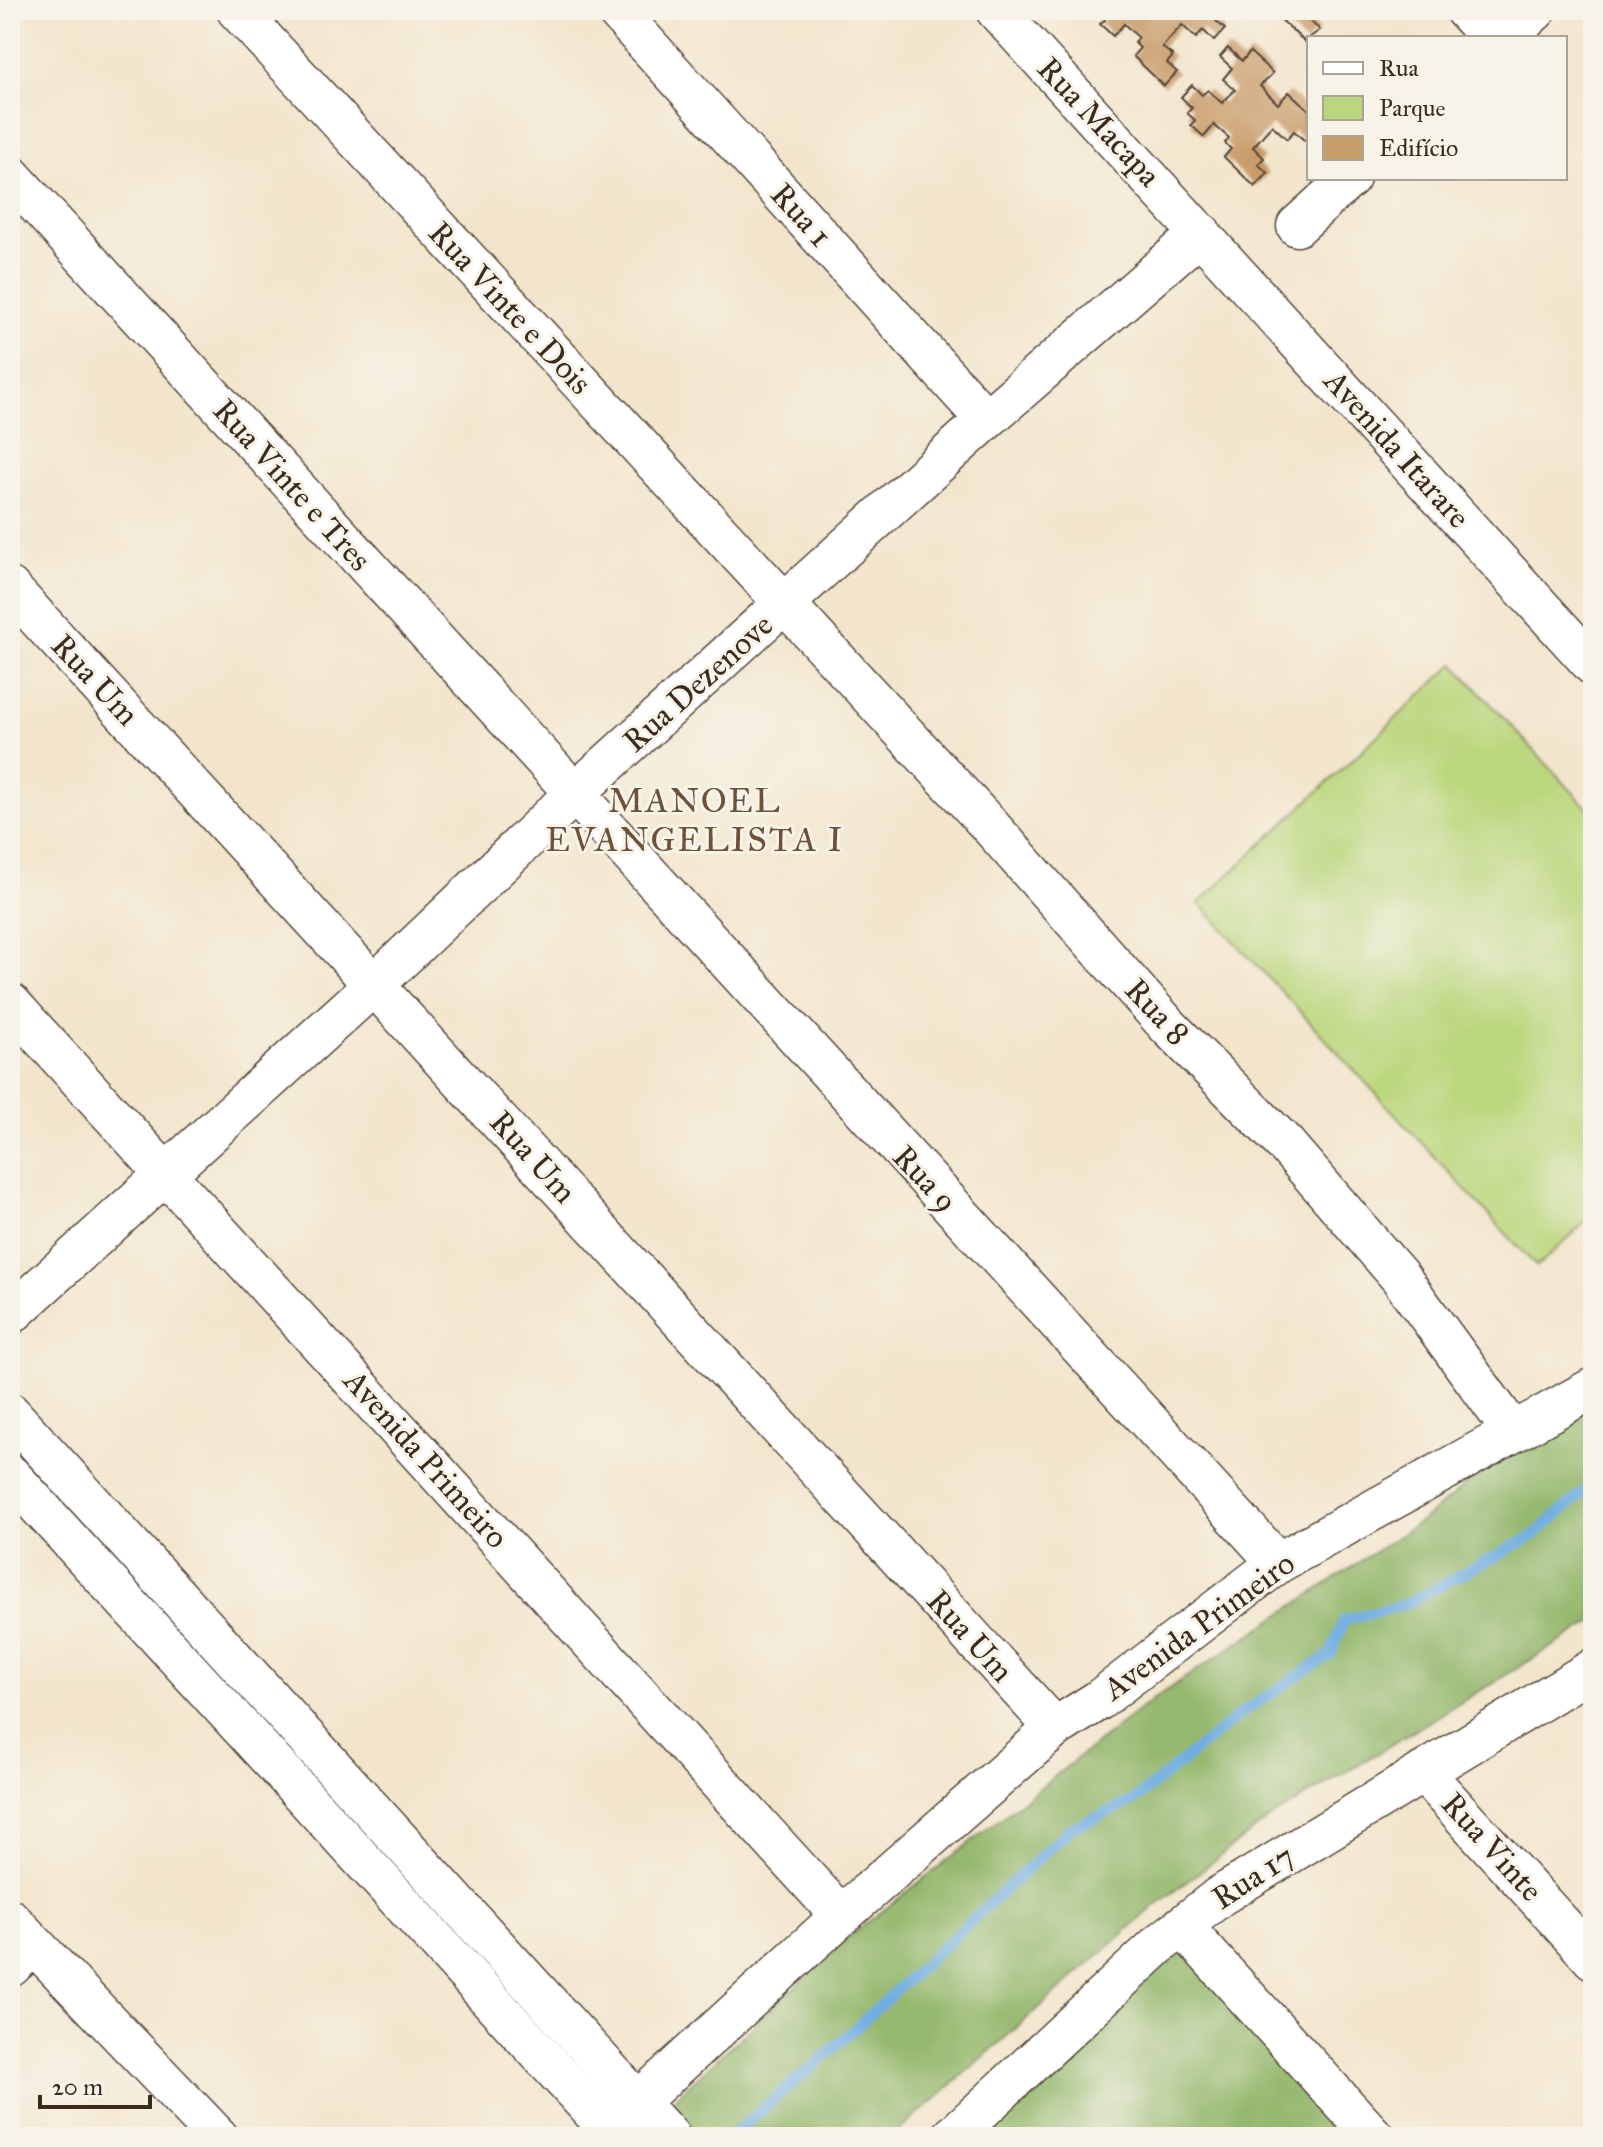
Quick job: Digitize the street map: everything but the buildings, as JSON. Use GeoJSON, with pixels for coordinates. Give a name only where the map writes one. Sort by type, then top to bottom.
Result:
{"type":"FeatureCollection","features":[{"type":"Feature","properties":{"kind":"street","name":"Rua Vinte e Dois"},"geometry":{"type":"LineString","coordinates":[[237,10],[783,606]]}},
{"type":"Feature","properties":{"kind":"street","name":"Rua 1"},"geometry":{"type":"LineString","coordinates":[[616,10],[986,420]]}},
{"type":"Feature","properties":{"kind":"street","name":"Rua Macapa"},"geometry":{"type":"LineString","coordinates":[[996,10],[1201,233]]}},
{"type":"Feature","properties":{"kind":"street"},"geometry":{"type":"LineString","coordinates":[[1465,10],[1489,36]]}},
{"type":"Feature","properties":{"kind":"street"},"geometry":{"type":"LineString","coordinates":[[1507,36],[1536,10]]}},
{"type":"Feature","properties":{"kind":"street","name":"Rua Vinte e Tres"},"geometry":{"type":"LineString","coordinates":[[10,175],[573,795]]}},
{"type":"Feature","properties":{"kind":"street"},"geometry":{"type":"LineString","coordinates":[[1297,226],[1348,180]]}},
{"type":"Feature","properties":{"kind":"street","name":"Rua Dezenove"},"geometry":{"type":"LineString","coordinates":[[166,1173],[375,984],[573,795],[986,420],[1201,233]]}},
{"type":"Feature","properties":{"kind":"street","name":"Avenida Itarare"},"geometry":{"type":"LineString","coordinates":[[1201,233],[1593,665]]}},
{"type":"Feature","properties":{"kind":"street","name":"Rua Um"},"geometry":{"type":"LineString","coordinates":[[10,588],[1055,1728]]}},
{"type":"Feature","properties":{"kind":"street","name":"Rua 8"},"geometry":{"type":"LineString","coordinates":[[783,606],[990,826],[1167,1025],[1286,1145],[1355,1223],[1400,1277],[1513,1432]]}},
{"type":"Feature","properties":{"kind":"street","name":"Rua 9"},"geometry":{"type":"LineString","coordinates":[[573,795],[1278,1563]]}},
{"type":"Feature","properties":{"kind":"street","name":"Avenida Primeiro"},"geometry":{"type":"LineString","coordinates":[[10,1003],[841,1916]]}},
{"type":"Feature","properties":{"kind":"street"},"geometry":{"type":"LineString","coordinates":[[10,1315],[166,1173]]}},
{"type":"Feature","properties":{"kind":"street","name":"Avenida Primeiro"},"geometry":{"type":"LineString","coordinates":[[10,1475],[614,2136],[638,2102],[841,1916],[1055,1728],[1099,1700],[1278,1563],[1593,1388]]}},
{"type":"Feature","properties":{"kind":"street"},"geometry":{"type":"LineString","coordinates":[[10,1413],[670,2137]]}},
{"type":"Feature","properties":{"kind":"street","name":"Rua 17"},"geometry":{"type":"LineString","coordinates":[[952,2137],[1182,1926],[1220,1896],[1593,1669]]}},
{"type":"Feature","properties":{"kind":"street","name":"Rua Vinte"},"geometry":{"type":"LineString","coordinates":[[1423,1772],[1593,1959]]}},
{"type":"Feature","properties":{"kind":"street"},"geometry":{"type":"LineString","coordinates":[[1182,1926],[1374,2137]]}},
{"type":"Feature","properties":{"kind":"street"},"geometry":{"type":"LineString","coordinates":[[18,1944],[218,2137]]}},
{"type":"Feature","properties":{"kind":"green space"},"geometry":{"type":"Polygon","coordinates":[[[1454,664],[1593,814],[1593,1215],[1537,1267],[1199,903],[1454,664]]]}},
{"type":"Feature","properties":{"kind":"green space"},"geometry":{"type":"Polygon","coordinates":[[[1593,1381],[1593,1622],[1267,1820],[1156,1905],[892,2137],[695,2137],[665,2107],[848,1938],[1152,1700],[1424,1519],[1593,1381]]]}},
{"type":"Feature","properties":{"kind":"green space"},"geometry":{"type":"Polygon","coordinates":[[[1182,1926],[1374,2137],[951,2137],[1182,1926]]]}},
{"type":"Feature","properties":{"kind":"waterway"},"geometry":{"type":"LineString","coordinates":[[730,2137],[834,2048],[1071,1828],[1133,1801],[1243,1712],[1331,1654],[1344,1620],[1404,1605],[1533,1536],[1593,1484]]}},
{"type":"Feature","properties":{"kind":"district","name":"MANOEL EVANGELISTA I"},"geometry":{"type":"Point","coordinates":[695,820]}}]}
